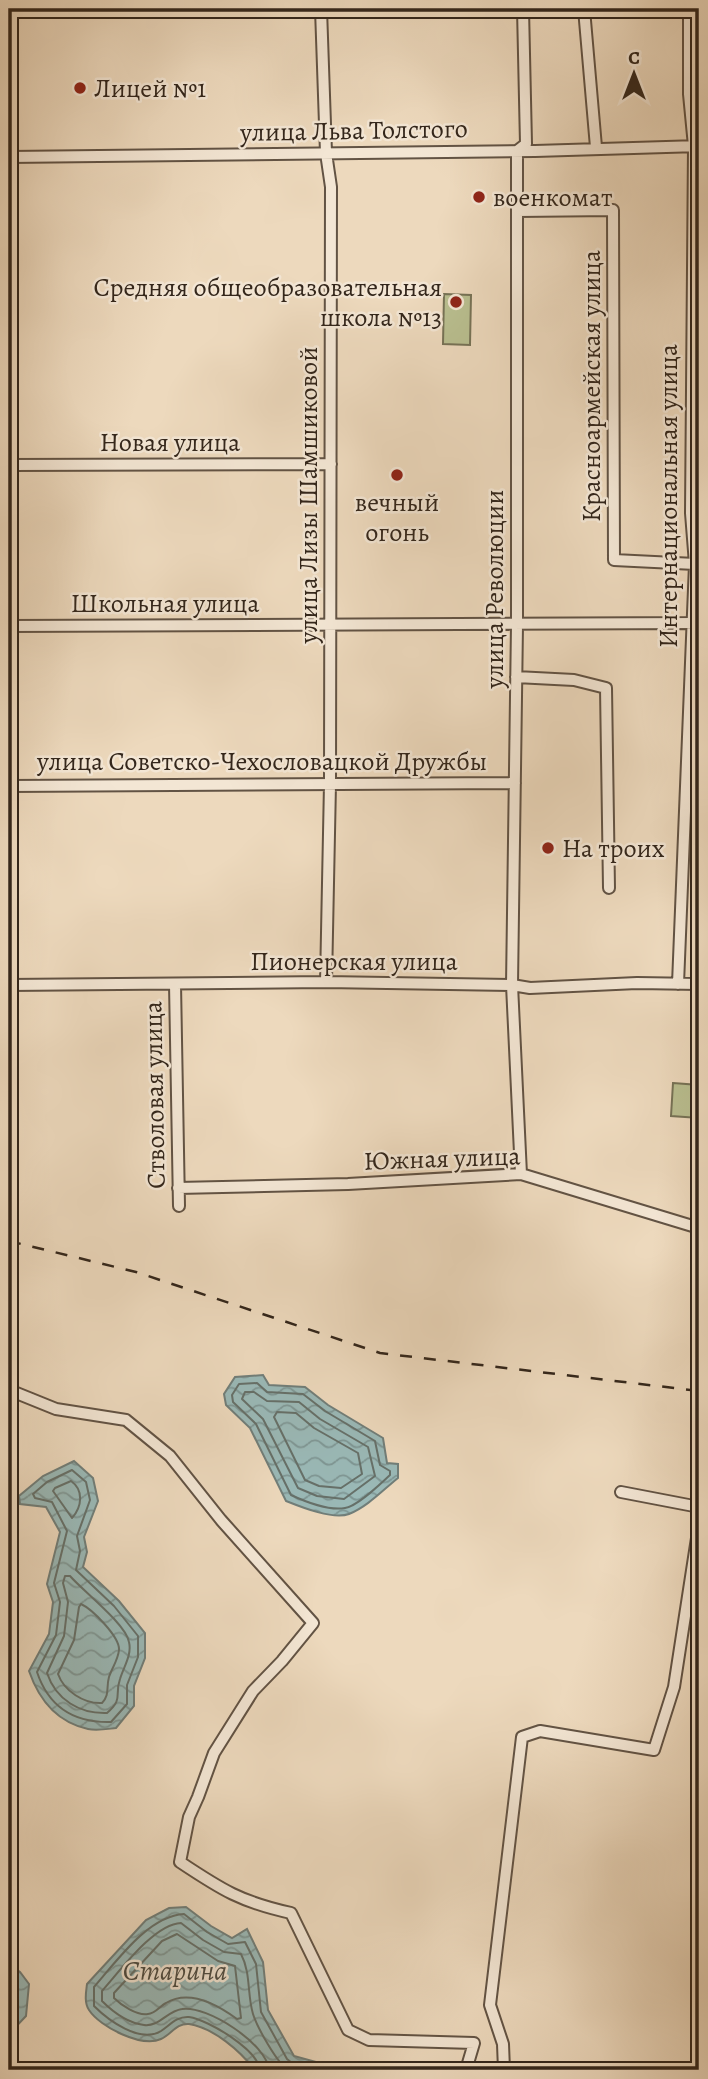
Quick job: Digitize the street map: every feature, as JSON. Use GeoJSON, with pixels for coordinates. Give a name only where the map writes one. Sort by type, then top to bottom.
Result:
{"type":"FeatureCollection","features":[{"type":"Feature","properties":{"kind":"street","name":"улица Лизы Шамшиковой"},"geometry":{"type":"LineString","coordinates":[[321,9],[326,153],[331,187],[331,625],[326,982]]}},
{"type":"Feature","properties":{"kind":"street","name":"улица Революции"},"geometry":{"type":"LineString","coordinates":[[521,1174],[512,985],[517,625],[517,151],[526,144],[523,9]]}},
{"type":"Feature","properties":{"kind":"street"},"geometry":{"type":"LineString","coordinates":[[584,9],[596,147]]}},
{"type":"Feature","properties":{"kind":"street","name":"Интернациональная улица"},"geometry":{"type":"LineString","coordinates":[[678,984],[696,623],[691,513],[696,146],[689,9]]}},
{"type":"Feature","properties":{"kind":"street","name":"улица Льва Толстого"},"geometry":{"type":"LineString","coordinates":[[9,157],[517,151],[696,146]]}},
{"type":"Feature","properties":{"kind":"street","name":"Красноармейская улица"},"geometry":{"type":"LineString","coordinates":[[517,211],[613,210],[614,560],[695,564]]}},
{"type":"Feature","properties":{"kind":"street","name":"Новая улица"},"geometry":{"type":"LineString","coordinates":[[9,465],[331,464]]}},
{"type":"Feature","properties":{"kind":"street","name":"Школьная улица"},"geometry":{"type":"LineString","coordinates":[[9,626],[696,623]]}},
{"type":"Feature","properties":{"kind":"street"},"geometry":{"type":"LineString","coordinates":[[516,677],[574,680],[606,688],[609,888]]}},
{"type":"Feature","properties":{"kind":"street","name":"улица Советско-Чехословацкой Дружбы"},"geometry":{"type":"LineString","coordinates":[[9,786],[515,783]]}},
{"type":"Feature","properties":{"kind":"street","name":"Пионерская улица"},"geometry":{"type":"LineString","coordinates":[[9,985],[326,982],[512,985],[530,988],[637,983],[699,984]]}},
{"type":"Feature","properties":{"kind":"street","name":"Стволовая улица"},"geometry":{"type":"LineString","coordinates":[[175,984],[179,1206]]}},
{"type":"Feature","properties":{"kind":"street","name":"Южная улица"},"geometry":{"type":"LineString","coordinates":[[178,1188],[348,1184],[521,1174],[699,1228]]}},
{"type":"Feature","properties":{"kind":"street"},"geometry":{"type":"LineString","coordinates":[[9,1390],[56,1409],[125,1420],[170,1456],[221,1520],[313,1623],[282,1661],[253,1690],[214,1753],[189,1816],[180,1862],[225,1892],[255,1905],[291,1913],[348,2030],[369,2040],[474,2043],[466,2070]]}},
{"type":"Feature","properties":{"kind":"street"},"geometry":{"type":"LineString","coordinates":[[621,1492],[699,1507]]}},
{"type":"Feature","properties":{"kind":"street"},"geometry":{"type":"LineString","coordinates":[[505,2070],[503,2044],[490,2005],[522,1737],[540,1731],[654,1750],[674,1687],[699,1525]]}},
{"type":"Feature","properties":{"kind":"green space"},"geometry":{"type":"Polygon","coordinates":[[[444,294],[471,295],[470,345],[443,344],[444,294]]]}},
{"type":"Feature","properties":{"kind":"green space"},"geometry":{"type":"Polygon","coordinates":[[[673,1083],[699,1085],[699,1118],[671,1116],[673,1083]]]}},
{"type":"Feature","properties":{"kind":"water"},"geometry":{"type":"Polygon","coordinates":[[[263,1375],[269,1385],[305,1387],[328,1405],[383,1438],[387,1463],[398,1464],[398,1478],[375,1498],[349,1514],[317,1512],[286,1501],[250,1428],[226,1405],[224,1394],[235,1377],[263,1375]]]}},
{"type":"Feature","properties":{"kind":"water"},"geometry":{"type":"Polygon","coordinates":[[[74,1461],[93,1478],[98,1501],[84,1537],[87,1552],[83,1567],[119,1601],[145,1633],[145,1658],[134,1686],[134,1706],[116,1728],[102,1730],[77,1726],[58,1715],[38,1691],[29,1671],[49,1634],[53,1602],[47,1584],[60,1532],[46,1507],[20,1504],[19,1496],[43,1476],[74,1461]]]}},
{"type":"Feature","properties":{"kind":"water","name":"Cтарина"},"geometry":{"type":"Polygon","coordinates":[[[186,1907],[232,1938],[247,1929],[263,1962],[268,2010],[294,2056],[323,2064],[331,2070],[255,2070],[226,2041],[198,2026],[184,2024],[161,2039],[143,2041],[112,2029],[94,2016],[86,2004],[87,1984],[146,1920],[169,1908],[186,1907]]]}},
{"type":"Feature","properties":{"kind":"water"},"geometry":{"type":"Polygon","coordinates":[[[9,1964],[20,1972],[29,1984],[26,2016],[9,2034],[9,1964]]]}},
{"type":"Feature","properties":{"kind":"railway"},"geometry":{"type":"LineString","coordinates":[[9,1241],[136,1272],[380,1353],[699,1391]]}},
{"type":"Feature","properties":{"kind":"place","name":"Лицей №1"},"geometry":{"type":"Point","coordinates":[80,88]}},
{"type":"Feature","properties":{"kind":"place","name":"военкомат"},"geometry":{"type":"Point","coordinates":[479,197]}},
{"type":"Feature","properties":{"kind":"place","name":"Средняя общеобразовательная школа №13"},"geometry":{"type":"Point","coordinates":[456,302]}},
{"type":"Feature","properties":{"kind":"place","name":"вечный огонь"},"geometry":{"type":"Point","coordinates":[397,475]}},
{"type":"Feature","properties":{"kind":"place","name":"На троих"},"geometry":{"type":"Point","coordinates":[548,848]}}]}
